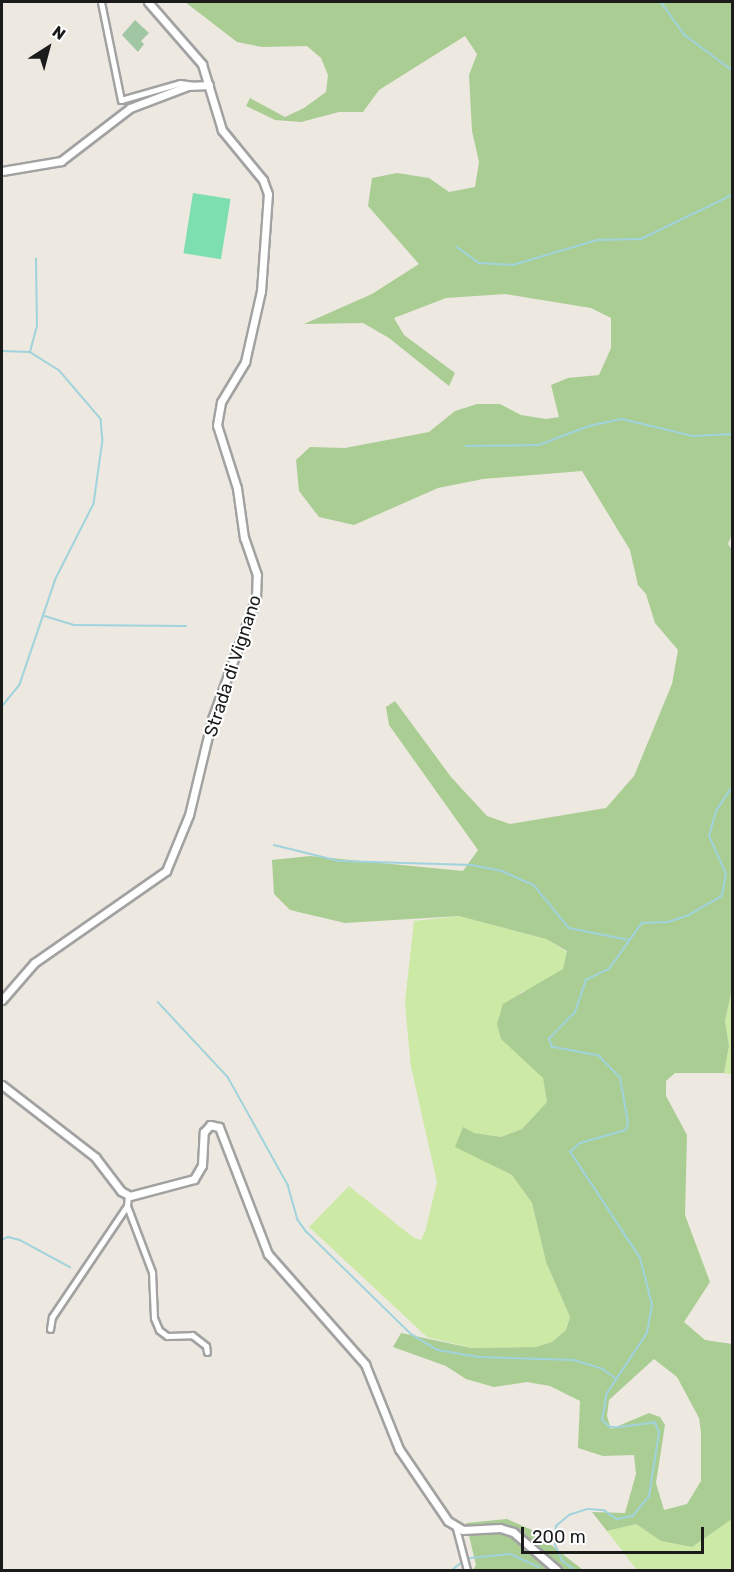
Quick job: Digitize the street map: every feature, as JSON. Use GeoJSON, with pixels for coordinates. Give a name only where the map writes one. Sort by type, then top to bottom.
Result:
{"type":"FeatureCollection","features":[{"type":"Feature","properties":{"kind":"street"},"geometry":{"type":"LineString","coordinates":[[101,2],[121,100],[180,83],[209,85]]}},
{"type":"Feature","properties":{"kind":"street","name":"Strada di Vignano"},"geometry":{"type":"LineString","coordinates":[[2,1000],[34,963],[158,879],[172,860],[189,815],[219,696],[256,598],[256,574],[244,538],[237,488],[217,425],[221,402],[245,362],[259,301],[268,194],[263,180],[222,130],[209,85],[196,55],[148,2]]}},
{"type":"Feature","properties":{"kind":"street"},"geometry":{"type":"LineString","coordinates":[[2,171],[61,161],[130,108],[194,85]]}},
{"type":"Feature","properties":{"kind":"street"},"geometry":{"type":"LineString","coordinates":[[2,1085],[97,1158],[128,1196],[127,1206],[152,1272],[154,1318],[159,1330],[167,1336],[192,1335],[206,1346],[207,1352]]}},
{"type":"Feature","properties":{"kind":"street"},"geometry":{"type":"LineString","coordinates":[[128,1196],[145,1195],[194,1179],[202,1165],[204,1131],[211,1124],[220,1128],[268,1254],[365,1364],[399,1449],[456,1528],[467,1570]]}},
{"type":"Feature","properties":{"kind":"street"},"geometry":{"type":"LineString","coordinates":[[50,1329],[52,1317],[127,1206]]}},
{"type":"Feature","properties":{"kind":"street"},"geometry":{"type":"LineString","coordinates":[[456,1528],[511,1531],[557,1570]]}},
{"type":"Feature","properties":{"kind":"green space"},"geometry":{"type":"Polygon","coordinates":[[[185,2],[732,2],[732,534],[728,544],[732,550],[732,989],[725,1021],[729,1046],[724,1073],[675,1073],[666,1081],[666,1096],[687,1135],[685,1215],[710,1282],[684,1322],[705,1340],[732,1344],[732,1519],[692,1547],[661,1541],[636,1524],[607,1531],[592,1512],[625,1513],[636,1474],[634,1455],[603,1456],[578,1448],[580,1401],[550,1386],[527,1382],[494,1387],[466,1379],[446,1366],[393,1347],[401,1333],[471,1348],[536,1347],[552,1342],[566,1330],[570,1317],[546,1262],[532,1203],[512,1175],[455,1147],[463,1127],[474,1133],[501,1137],[522,1129],[547,1102],[543,1078],[501,1039],[497,1024],[503,1004],[563,969],[567,951],[546,939],[459,916],[345,923],[290,910],[274,894],[272,860],[310,856],[463,871],[478,850],[389,725],[386,707],[395,701],[451,777],[487,816],[510,824],[606,808],[634,776],[672,684],[678,650],[655,623],[646,594],[638,585],[630,550],[582,471],[483,479],[438,488],[354,525],[319,517],[299,491],[296,460],[310,447],[345,448],[429,432],[455,411],[477,404],[500,404],[521,415],[546,419],[559,417],[551,385],[568,378],[599,375],[611,348],[611,318],[591,308],[505,294],[446,298],[394,318],[404,335],[455,373],[449,386],[389,338],[363,323],[304,324],[372,294],[419,264],[368,206],[372,178],[397,173],[429,178],[449,192],[475,187],[479,162],[472,131],[469,75],[477,54],[465,36],[379,90],[363,112],[339,112],[301,122],[275,120],[246,106],[250,98],[285,117],[304,108],[326,92],[328,75],[321,58],[307,46],[262,47],[237,42],[185,2]],[[654,1359],[609,1400],[607,1416],[611,1429],[649,1413],[660,1417],[665,1425],[656,1483],[664,1510],[687,1504],[701,1481],[699,1418],[677,1377],[654,1359]]]}},
{"type":"Feature","properties":{"kind":"green space"},"geometry":{"type":"Polygon","coordinates":[[[135,20],[149,33],[141,41],[144,44],[138,52],[122,35],[135,20]]]}},
{"type":"Feature","properties":{"kind":"green space"},"geometry":{"type":"Polygon","coordinates":[[[193,193],[231,199],[221,259],[183,253],[193,193]]]}},
{"type":"Feature","properties":{"kind":"green space"},"geometry":{"type":"Polygon","coordinates":[[[459,916],[546,939],[567,952],[563,969],[542,985],[521,992],[501,1039],[537,1069],[543,1078],[547,1102],[522,1129],[501,1137],[474,1133],[470,1154],[512,1175],[532,1203],[546,1262],[570,1317],[566,1330],[552,1342],[536,1347],[471,1348],[427,1337],[309,1227],[349,1186],[414,1238],[421,1240],[425,1232],[437,1182],[411,1067],[405,1002],[414,921],[459,916]]]}},
{"type":"Feature","properties":{"kind":"green space"},"geometry":{"type":"Polygon","coordinates":[[[732,989],[732,1074],[724,1073],[729,1046],[725,1021],[732,989]]]}},
{"type":"Feature","properties":{"kind":"green space"},"geometry":{"type":"Polygon","coordinates":[[[507,1519],[532,1530],[583,1570],[473,1570],[476,1565],[466,1523],[507,1519]]]}},
{"type":"Feature","properties":{"kind":"green space"},"geometry":{"type":"Polygon","coordinates":[[[732,1519],[732,1570],[637,1570],[607,1531],[636,1524],[661,1541],[692,1547],[732,1519]]]}},
{"type":"Feature","properties":{"kind":"waterway"},"geometry":{"type":"LineString","coordinates":[[661,2],[685,35],[732,70]]}},
{"type":"Feature","properties":{"kind":"waterway"},"geometry":{"type":"LineString","coordinates":[[457,247],[479,263],[513,265],[597,240],[641,239],[732,195]]}},
{"type":"Feature","properties":{"kind":"waterway"},"geometry":{"type":"LineString","coordinates":[[30,352],[37,326],[36,259]]}},
{"type":"Feature","properties":{"kind":"waterway"},"geometry":{"type":"LineString","coordinates":[[2,351],[30,352],[59,370],[101,419],[103,440],[94,504],[56,579],[20,685],[2,707]]}},
{"type":"Feature","properties":{"kind":"waterway"},"geometry":{"type":"LineString","coordinates":[[466,446],[539,445],[589,426],[622,419],[693,436],[732,434]]}},
{"type":"Feature","properties":{"kind":"waterway"},"geometry":{"type":"LineString","coordinates":[[45,616],[75,625],[186,626]]}},
{"type":"Feature","properties":{"kind":"waterway"},"geometry":{"type":"LineString","coordinates":[[574,1570],[562,1561],[555,1545],[556,1526],[569,1515],[588,1509],[604,1510],[617,1519],[633,1516],[649,1496],[659,1433],[655,1423],[617,1428],[609,1427],[602,1420],[607,1393],[647,1333],[652,1305],[640,1258],[570,1152],[580,1143],[626,1130],[628,1123],[620,1078],[599,1056],[552,1047],[549,1039],[575,1012],[586,980],[609,969],[642,923],[668,922],[689,915],[722,896],[726,874],[709,836],[716,811],[732,787]]}},
{"type":"Feature","properties":{"kind":"waterway"},"geometry":{"type":"LineString","coordinates":[[274,845],[339,861],[472,865],[502,871],[534,885],[569,928],[629,940]]}},
{"type":"Feature","properties":{"kind":"waterway"},"geometry":{"type":"LineString","coordinates":[[158,1002],[228,1077],[288,1185],[298,1220],[306,1231],[411,1334],[438,1350],[479,1357],[574,1360],[603,1369],[617,1379]]}},
{"type":"Feature","properties":{"kind":"waterway"},"geometry":{"type":"LineString","coordinates":[[2,1240],[8,1237],[20,1240],[70,1267]]}},
{"type":"Feature","properties":{"kind":"waterway"},"geometry":{"type":"LineString","coordinates":[[470,1558],[511,1554],[539,1567]]}},
{"type":"Feature","properties":{"kind":"waterway"},"geometry":{"type":"LineString","coordinates":[[452,1570],[461,1563]]}}]}
